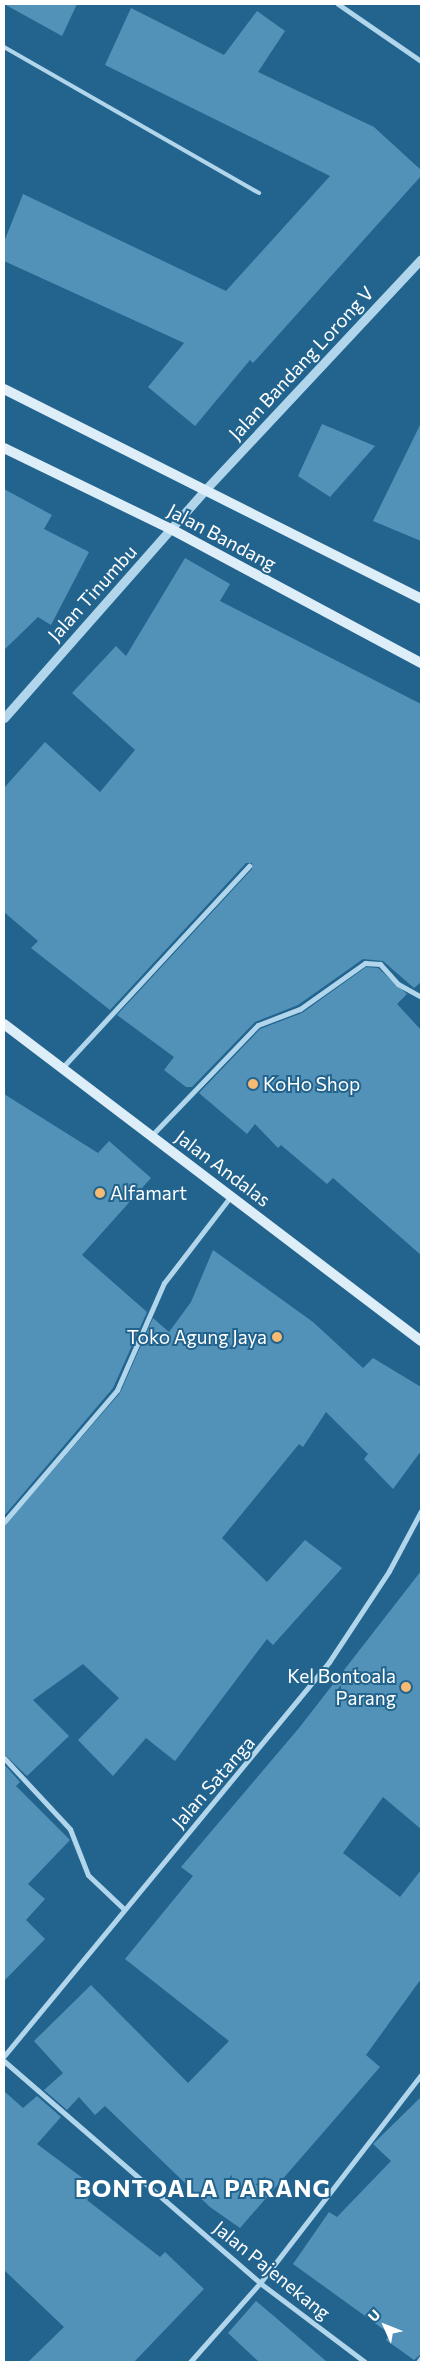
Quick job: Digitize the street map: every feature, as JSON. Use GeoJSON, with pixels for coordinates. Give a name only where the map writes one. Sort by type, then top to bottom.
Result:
{"type":"FeatureCollection","features":[{"type":"Feature","properties":{"kind":"main road","name":"Jalan Bandang"},"geometry":{"type":"LineString","coordinates":[[4,389],[421,599]]}},
{"type":"Feature","properties":{"kind":"main road","name":"Jalan Bandang"},"geometry":{"type":"LineString","coordinates":[[4,448],[171,529],[421,663]]}},
{"type":"Feature","properties":{"kind":"main road","name":"Jalan Andalas"},"geometry":{"type":"LineString","coordinates":[[4,1024],[60,1069],[421,1341]]}},
{"type":"Feature","properties":{"kind":"street"},"geometry":{"type":"LineString","coordinates":[[338,4],[421,61]]}},
{"type":"Feature","properties":{"kind":"street","name":"Jalan Bandang Lorong V"},"geometry":{"type":"LineString","coordinates":[[205,490],[421,258]]}},
{"type":"Feature","properties":{"kind":"street","name":"Jalan Tinumbu"},"geometry":{"type":"LineString","coordinates":[[4,718],[205,490]]}},
{"type":"Feature","properties":{"kind":"street"},"geometry":{"type":"LineString","coordinates":[[60,1069],[249,866]]}},
{"type":"Feature","properties":{"kind":"street"},"geometry":{"type":"LineString","coordinates":[[151,1136],[258,1025],[319,998],[365,963],[380,964],[398,984],[421,997]]}},
{"type":"Feature","properties":{"kind":"street"},"geometry":{"type":"LineString","coordinates":[[4,1522],[117,1390],[164,1283],[231,1196]]}},
{"type":"Feature","properties":{"kind":"street","name":"Jalan Satanga"},"geometry":{"type":"LineString","coordinates":[[4,2056],[124,1909],[259,1753],[329,1662],[389,1571],[421,1511]]}},
{"type":"Feature","properties":{"kind":"street"},"geometry":{"type":"LineString","coordinates":[[4,1758],[70,1829],[88,1875],[124,1909]]}},
{"type":"Feature","properties":{"kind":"street","name":"Jalan Pajenekang"},"geometry":{"type":"LineString","coordinates":[[4,2061],[260,2283],[365,2362]]}},
{"type":"Feature","properties":{"kind":"street"},"geometry":{"type":"LineString","coordinates":[[190,2362],[260,2283],[421,2074]]}},
{"type":"Feature","properties":{"kind":"street"},"geometry":{"type":"LineString","coordinates":[[418,2362],[421,2358]]}},
{"type":"Feature","properties":{"kind":"lane"},"geometry":{"type":"LineString","coordinates":[[4,48],[259,193]]}},
{"type":"Feature","properties":{"kind":"building"},"geometry":{"type":"Polygon","coordinates":[[[4,4],[77,4],[62,36],[4,4]]]}},
{"type":"Feature","properties":{"kind":"building"},"geometry":{"type":"Polygon","coordinates":[[[131,8],[224,55],[257,11],[285,31],[258,72],[374,127],[421,170],[421,176],[253,363],[250,360],[195,426],[148,387],[184,343],[4,261],[4,242],[23,194],[226,291],[330,176],[105,65],[131,8]]]}},
{"type":"Feature","properties":{"kind":"building"},"geometry":{"type":"Polygon","coordinates":[[[421,423],[421,541],[373,521],[421,423]]]}},
{"type":"Feature","properties":{"kind":"building"},"geometry":{"type":"Polygon","coordinates":[[[322,424],[375,446],[330,497],[298,476],[322,424]]]}},
{"type":"Feature","properties":{"kind":"building"},"geometry":{"type":"Polygon","coordinates":[[[4,489],[52,515],[44,529],[89,552],[51,625],[38,617],[4,650],[4,489]]]}},
{"type":"Feature","properties":{"kind":"building"},"geometry":{"type":"Polygon","coordinates":[[[185,558],[230,584],[220,601],[421,704],[421,982],[414,988],[383,961],[363,959],[298,1005],[255,1022],[192,1087],[186,1087],[164,1070],[174,1057],[117,1015],[252,869],[252,863],[246,863],[110,1010],[31,948],[38,941],[4,912],[4,788],[45,742],[100,792],[135,750],[72,693],[116,646],[126,656],[185,558]]]}},
{"type":"Feature","properties":{"kind":"building"},"geometry":{"type":"Polygon","coordinates":[[[366,967],[378,968],[407,994],[397,1004],[421,1030],[421,1255],[333,1178],[327,1184],[281,1145],[278,1148],[255,1124],[247,1134],[199,1093],[260,1029],[302,1013],[366,967]]]}},
{"type":"Feature","properties":{"kind":"building"},"geometry":{"type":"Polygon","coordinates":[[[4,1094],[98,1153],[109,1141],[151,1178],[82,1255],[147,1312],[113,1388],[4,1516],[4,1094]]]}},
{"type":"Feature","properties":{"kind":"building"},"geometry":{"type":"Polygon","coordinates":[[[213,1250],[313,1322],[363,1368],[373,1358],[421,1387],[421,1451],[393,1489],[364,1459],[368,1454],[326,1412],[303,1447],[299,1444],[222,1538],[267,1582],[305,1540],[342,1568],[273,1645],[267,1639],[175,1761],[146,1738],[113,1776],[78,1740],[119,1698],[83,1664],[33,1700],[69,1736],[27,1776],[4,1754],[4,1526],[120,1393],[153,1318],[169,1332],[191,1302],[213,1250]]]}},
{"type":"Feature","properties":{"kind":"building"},"geometry":{"type":"Polygon","coordinates":[[[421,1571],[421,1829],[383,1797],[343,1853],[400,1897],[421,1870],[421,1979],[366,2055],[380,2067],[240,2228],[210,2207],[105,2106],[95,2115],[79,2097],[67,2110],[44,2090],[63,2073],[34,2041],[91,1985],[188,2083],[229,2041],[125,1959],[193,1876],[181,1867],[299,1728],[421,1571]]]}},
{"type":"Feature","properties":{"kind":"building"},"geometry":{"type":"Polygon","coordinates":[[[4,1764],[20,1782],[16,1786],[70,1840],[28,1884],[45,1899],[26,1920],[45,1939],[4,1981],[4,1764]]]}},
{"type":"Feature","properties":{"kind":"building"},"geometry":{"type":"Polygon","coordinates":[[[4,2091],[23,2108],[37,2096],[61,2117],[37,2144],[96,2188],[87,2200],[160,2257],[165,2252],[204,2289],[134,2362],[28,2362],[64,2327],[4,2270],[4,2091]]]}},
{"type":"Feature","properties":{"kind":"building"},"geometry":{"type":"Polygon","coordinates":[[[421,2097],[421,2354],[414,2360],[386,2340],[390,2334],[293,2264],[329,2212],[337,2217],[391,2161],[373,2144],[421,2097]]]}},
{"type":"Feature","properties":{"kind":"building"},"geometry":{"type":"Polygon","coordinates":[[[256,2301],[327,2362],[259,2362],[228,2333],[256,2301]]]}},
{"type":"Feature","properties":{"kind":"place","name":"KoHo Shop"},"geometry":{"type":"Point","coordinates":[253,1084]}},
{"type":"Feature","properties":{"kind":"place","name":"Alfamart"},"geometry":{"type":"Point","coordinates":[100,1193]}},
{"type":"Feature","properties":{"kind":"place","name":"Toko Agung Jaya"},"geometry":{"type":"Point","coordinates":[277,1337]}},
{"type":"Feature","properties":{"kind":"place","name":"Kel Bontoala Parang"},"geometry":{"type":"Point","coordinates":[406,1687]}},
{"type":"Feature","properties":{"kind":"district","name":"BONTOALA PARANG"},"geometry":{"type":"Point","coordinates":[203,2188]}}]}
